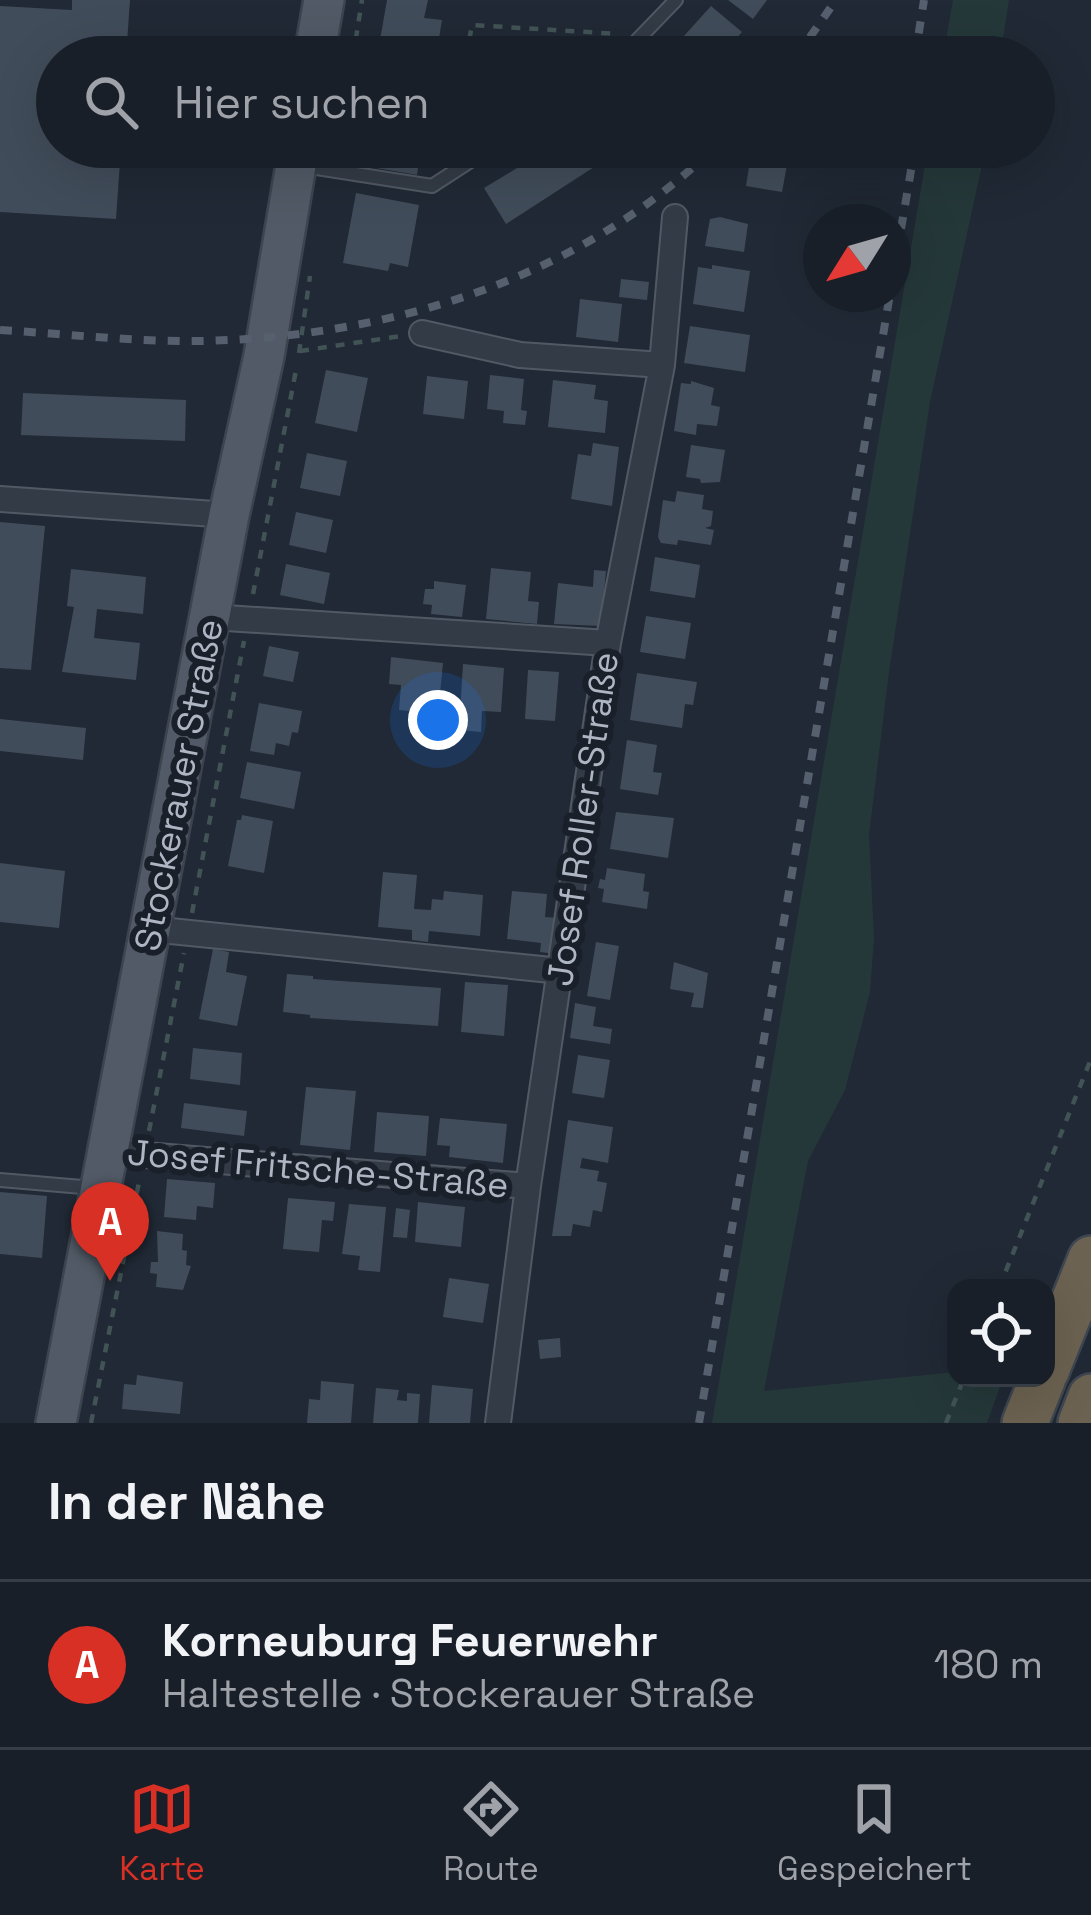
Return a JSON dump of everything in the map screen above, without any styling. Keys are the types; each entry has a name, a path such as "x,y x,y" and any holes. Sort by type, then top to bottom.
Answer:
{"highway":[{"path":"1055,1349 1091,1259"},
{"path":"1025,1423 1040,1387"},
{"path":"1081,1423 1091,1397"}],"main road":[{"path":"318,36 324,0"},
{"name":"Stockerauer Straße","path":"56,1423 170,931 229,618 229,515 282,354 297,168"}],"street":[{"name":"Josef Roller-Straße","path":"498,1423 608,643 662,365 675,217"},
{"path":"422,333 520,355 662,365"},
{"path":"0,500 229,515"},
{"path":"229,618 608,643"},
{"path":"170,931 561,971"},
{"name":"Josef Fritsche-Straße","path":"118,1165 528,1186"}],"lane":[{"path":"645,35 676,0"},
{"path":"352,168 432,186 460,168"},
{"path":"0,1180 118,1165"}],"path":[{"path":"356,36 362,0"},
{"path":"470,36 472,25 645,35"},
{"path":"91,1423 118,1165 170,931 282,354 312,280 304,267"},
{"path":"282,354 422,333"},
{"path":"1004,1279 1091,1059"},
{"path":"946,1423 960,1387"}],"shaded area":[{"path":"953,0 1009,0 1003,36 947,36"},
{"path":"924,168 981,168 930,402 889,672 869,835 874,938 870,992 845,1090 808,1161 764,1391 947,1373 947,1387 1000,1387 987,1423 712,1423 900,312 911,312 911,247"}],"building":[{"path":"72,0 130,0 127,36 36,36 36,168 120,168 116,219 0,212 0,6 72,10"},
{"path":"387,0 428,0 424,18 442,20 439,36 381,36"},
{"path":"728,0 767,0 753,19"},
{"path":"711,6 742,32 738,36 684,36"},
{"path":"376,168 418,168 417,175"},
{"path":"517,168 593,168 506,224 484,188"},
{"path":"749,168 786,168 782,192 746,186"},
{"path":"356,193 419,205 408,267 390,263 388,271 343,263"},
{"path":"710,219 748,224 744,252 705,246"},
{"path":"712,265 750,271 744,312 693,304 698,267 712,269"},
{"path":"621,279 649,282 647,300 619,297"},
{"path":"580,299 622,304 618,342 576,337"},
{"path":"690,326 750,335 745,372 684,363"},
{"path":"326,370 368,378 357,432 315,423"},
{"path":"490,375 524,379 521,410 527,411 525,425 503,423 504,411 487,409"},
{"path":"427,376 468,381 464,419 423,414"},
{"path":"553,380 596,385 594,399 608,401 605,433 548,427"},
{"path":"681,383 714,388 711,405 720,407 717,426 697,424 696,435 674,431"},
{"path":"23,393 186,400 185,441 21,435"},
{"path":"593,443 619,447 612,506 571,499 578,454 591,456"},
{"path":"691,445 725,450 720,482 701,483 686,477"},
{"path":"307,453 347,461 340,496 300,488"},
{"path":"677,491 704,495 702,509 713,511 711,526 705,528 714,530 711,545 678,540 677,545 661,543 663,500 675,502"},
{"path":"296,512 333,520 326,553 289,545"},
{"path":"0,522 45,526 31,670 0,668"},
{"path":"655,557 700,565 695,598 650,591"},
{"path":"286,564 330,573 324,604 280,595"},
{"path":"491,568 531,572 528,601 539,602 537,624 486,619"},
{"path":"71,569 146,577 143,614 97,609 94,638 140,643 136,680 62,672 74,607 67,606"},
{"path":"594,570 606,571 601,626 554,624 558,583 593,587"},
{"path":"434,581 466,585 462,617 431,614 432,605 423,604 425,589 434,589"},
{"path":"646,616 691,623 685,659 640,652"},
{"path":"269,646 299,652 293,682 263,676"},
{"path":"391,657 443,663 438,714 399,710 401,685 389,684"},
{"path":"463,664 504,668 501,712 482,711 481,732 459,730"},
{"path":"528,670 559,672 555,721 525,719"},
{"path":"637,673 697,682 693,705 685,704 682,728 630,720"},
{"path":"259,703 302,711 298,733 292,732 289,746 276,743 274,755 250,751"},
{"path":"0,719 86,728 83,760 0,751"},
{"path":"627,740 657,745 653,772 662,773 658,795 620,789"},
{"path":"247,762 301,772 294,809 240,798"},
{"path":"616,812 674,818 668,858 610,849"},
{"path":"242,815 273,821 264,873 228,866"},
{"path":"0,863 65,871 59,928 0,922"},
{"path":"607,868 645,874 647,909 602,902 604,889 598,888"},
{"path":"383,872 417,875 414,909 431,910 432,899 443,900 444,891 483,895 480,936 429,931 428,942 412,940 412,930 378,927"},
{"path":"512,891 547,894 545,917 558,918 555,954 540,952 541,943 507,939"},
{"path":"596,942 619,946 610,1000 587,996"},
{"path":"213,949 229,952 226,972 247,976 237,1026 199,1019"},
{"path":"674,962 708,973 703,1008 691,1007 694,993 670,989"},
{"path":"287,974 441,988 438,1026 283,1012"},
{"path":"465,982 508,985 504,1036 461,1032"},
{"path":"575,1003 596,1007 593,1026 612,1029 610,1044 570,1038"},
{"path":"193,1048 242,1053 240,1085 190,1079"},
{"path":"578,1055 610,1060 604,1098 572,1093"},
{"path":"306,1087 356,1091 350,1150 300,1145"},
{"path":"184,1103 247,1111 244,1136 181,1128"},
{"path":"377,1112 429,1116 426,1156 374,1152"},
{"path":"440,1118 507,1124 503,1163 449,1157 450,1146 437,1145"},
{"path":"568,1120 613,1127 608,1163 582,1158 580,1168 599,1171 597,1181 607,1183 602,1212 593,1210 590,1227 573,1224 571,1236 552,1236"},
{"path":"167,1179 215,1183 213,1208 197,1206 196,1220 164,1217"},
{"path":"0,1192 47,1196 42,1258 0,1254"},
{"path":"288,1198 335,1202 333,1221 322,1220 319,1252 283,1249"},
{"path":"418,1202 465,1207 461,1247 415,1242"},
{"path":"349,1204 386,1207 380,1272 358,1270 360,1256 342,1254"},
{"path":"396,1208 410,1210 407,1238 393,1237"},
{"path":"157,1231 183,1234 182,1250 187,1251 186,1265 191,1266 183,1290 156,1287 157,1274 150,1273 151,1262 158,1262"},
{"path":"449,1278 489,1284 483,1323 443,1317"},
{"path":"560,1338 561,1357 540,1359 538,1340"},
{"path":"137,1375 183,1382 180,1414 122,1409 124,1384 136,1385"},
{"path":"321,1381 354,1384 351,1423 307,1423 309,1399 320,1400"},
{"path":"432,1385 473,1389 470,1423 429,1423"},
{"path":"376,1388 399,1390 397,1400 407,1401 407,1393 420,1394 418,1423 373,1423"}],"railway":[{"path":"811,36 836,0"},
{"path":"918,36 924,0"},
{"path":"0,330 202,341 341,328 410,313 542,266 603,233 690,168"},
{"path":"905,204 911,168"},
{"path":"699,1423 887,312"}],"place":[{"name":"Korneuburg Feuerwehr","path":"110,1281"}]}
